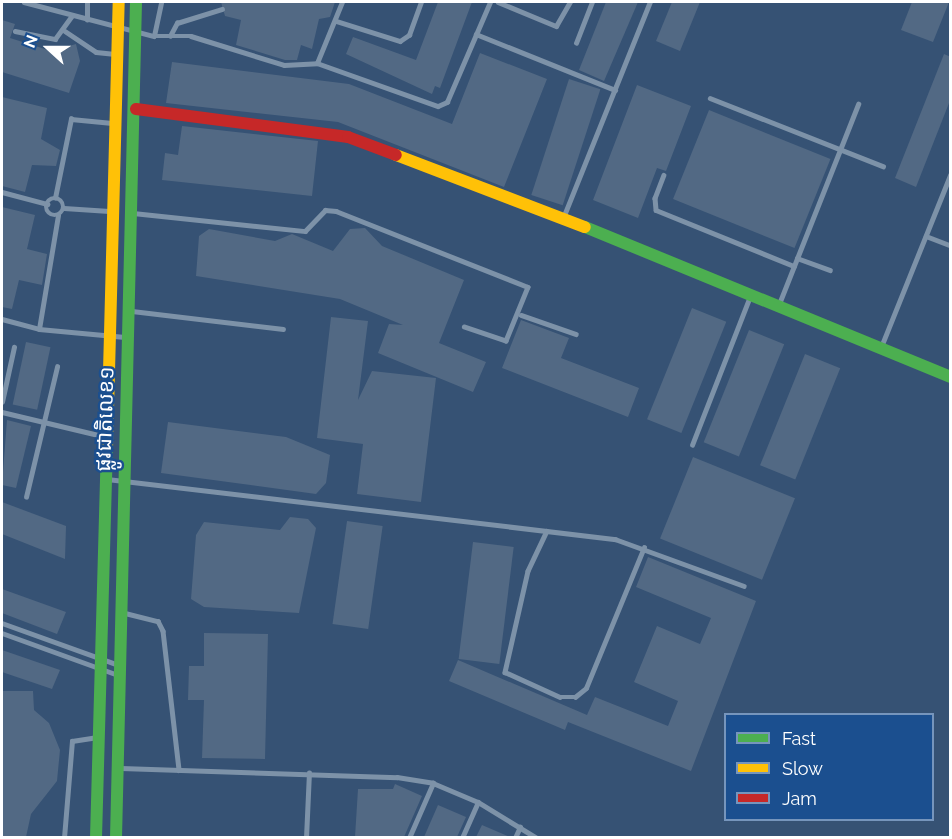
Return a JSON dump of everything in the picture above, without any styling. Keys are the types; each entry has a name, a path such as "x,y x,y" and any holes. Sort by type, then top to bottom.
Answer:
{"main road":[{"name":"ផ្លូវជាតិលេខ១","path":"96,837 105,436 119,2"},
{"name":"ផ្លូវជាតិលេខ១","path":"116,837 121,671 122,481 134,213 136,2"},
{"path":"136,109 348,137 563,218 779,304 951,377"}],"lane":[{"path":"24,2 134,34 191,36 284,65 316,63 438,106 447,102 490,2"},
{"path":"87,2 87,20"},
{"path":"154,36 161,2"},
{"path":"316,63 336,21 342,2"},
{"path":"336,21 400,42 409,35 421,2"},
{"path":"498,2 556,26 570,2"},
{"path":"576,43 592,2"},
{"path":"563,218 650,2"},
{"path":"170,36 177,23 222,9"},
{"path":"15,31 55,39 65,31 72,16"},
{"path":"65,31 96,52 118,54"},
{"path":"476,34 615,90"},
{"path":"710,98 883,166"},
{"path":"779,304 858,104"},
{"path":"47,204 55,198 71,119 116,123"},
{"path":"664,175 655,198 656,210 794,266"},
{"path":"881,347 951,175"},
{"path":"2,192 47,204"},
{"path":"55,198 64,208 114,211"},
{"path":"47,204 49,213 58,216"},
{"path":"39,329 58,216 64,208"},
{"path":"134,213 305,231 325,210 336,211 520,280 530,294 506,341 464,327"},
{"path":"926,236 951,245"},
{"path":"797,258 830,270"},
{"path":"692,445 751,293"},
{"path":"129,311 283,329"},
{"path":"521,315 576,334"},
{"path":"2,319 39,329 127,337"},
{"path":"2,402 14,347"},
{"path":"26,497 57,367"},
{"path":"2,373 8,375"},
{"path":"2,412 105,436"},
{"path":"105,479 548,531 644,547 744,586"},
{"path":"548,531 528,571 506,672 560,698 575,697 586,688 644,547"},
{"path":"121,612 158,621 163,630 179,770"},
{"path":"2,623 121,671"},
{"path":"2,633 121,671"},
{"path":"64,837 72,741 99,736"},
{"path":"118,768 309,773 433,783 478,802 537,837"},
{"path":"306,837 309,773"},
{"path":"409,837 433,783"},
{"path":"462,837 478,802"},
{"path":"515,837 520,827"}],"building":[{"path":"221,2 335,2 330,17 319,19 312,49 301,45 297,60 285,60 236,45 241,20 225,16"},
{"path":"438,2 472,2 440,88 435,86 432,94 346,54 353,37 416,60"},
{"path":"606,2 638,2 604,81 579,70"},
{"path":"672,2 700,2 680,51 656,41"},
{"path":"912,2 949,2 933,42 901,30"},
{"path":"2,20 15,24 10,38 51,51 76,44 80,61 69,93 2,72"},
{"path":"480,53 547,79 504,187 338,122 166,103 172,62 349,84 452,124"},
{"path":"944,54 951,57 951,98 916,187 895,178"},
{"path":"569,79 600,89 563,205 531,195"},
{"path":"637,85 691,106 666,171 657,168 638,218 593,200"},
{"path":"2,97 47,108 41,139 60,150 56,166 32,165 25,192 2,186"},
{"path":"709,110 830,159 794,248 673,199"},
{"path":"182,126 318,141 312,196 162,180 165,153 178,155"},
{"path":"2,207 35,215 27,249 47,254 42,285 19,280 12,309 2,307"},
{"path":"365,228 382,246 464,280 439,343 486,362 473,392 378,353 389,324 403,325 340,299 196,276 199,236 209,229 275,241 292,234 333,251 350,229"},
{"path":"692,308 726,322 681,433 647,419"},
{"path":"331,317 368,321 358,400 372,371 436,378 421,502 357,494 363,444 317,438"},
{"path":"521,320 569,338 561,358 639,388 628,417 502,368"},
{"path":"749,330 784,344 739,456 704,442"},
{"path":"26,342 50,347 37,410 13,405"},
{"path":"805,354 840,368 795,479 760,465"},
{"path":"7,420 31,426 16,488 2,485"},
{"path":"168,422 286,437 330,455 326,483 316,494 161,473"},
{"path":"693,457 795,498 762,580 660,539"},
{"path":"2,502 66,526 65,559 2,534"},
{"path":"290,517 308,519 316,528 299,613 204,607 191,599 196,535 204,522 280,530"},
{"path":"347,521 383,526 368,629 333,624"},
{"path":"473,542 514,547 499,664 459,659"},
{"path":"648,557 756,601 691,771 568,722 565,730 449,681 458,660 587,715 595,697 668,726 678,701 634,682 657,626 700,644 711,618 636,587"},
{"path":"2,589 66,612 57,634 2,613"},
{"path":"204,633 268,634 265,759 202,758 204,700 188,700 189,666 204,666"},
{"path":"2,650 60,670 52,689 2,672"},
{"path":"2,691 33,691 34,710 49,723 60,750 57,781 31,814 26,837 2,837"},
{"path":"395,784 422,796 404,837 355,837 358,789 393,789"},
{"path":"438,805 466,817 457,837 424,837"},
{"path":"482,825 510,837 476,837"}],"traffic: fast":[{"path":"116,838 136,2"},
{"path":"585,227 950,377"},
{"path":"96,838 107,448"}],"traffic: slow":[{"path":"107,448 119,2"},
{"path":"396,155 585,227"}],"traffic: jam":[{"path":"136,109 348,137 396,155"}]}
